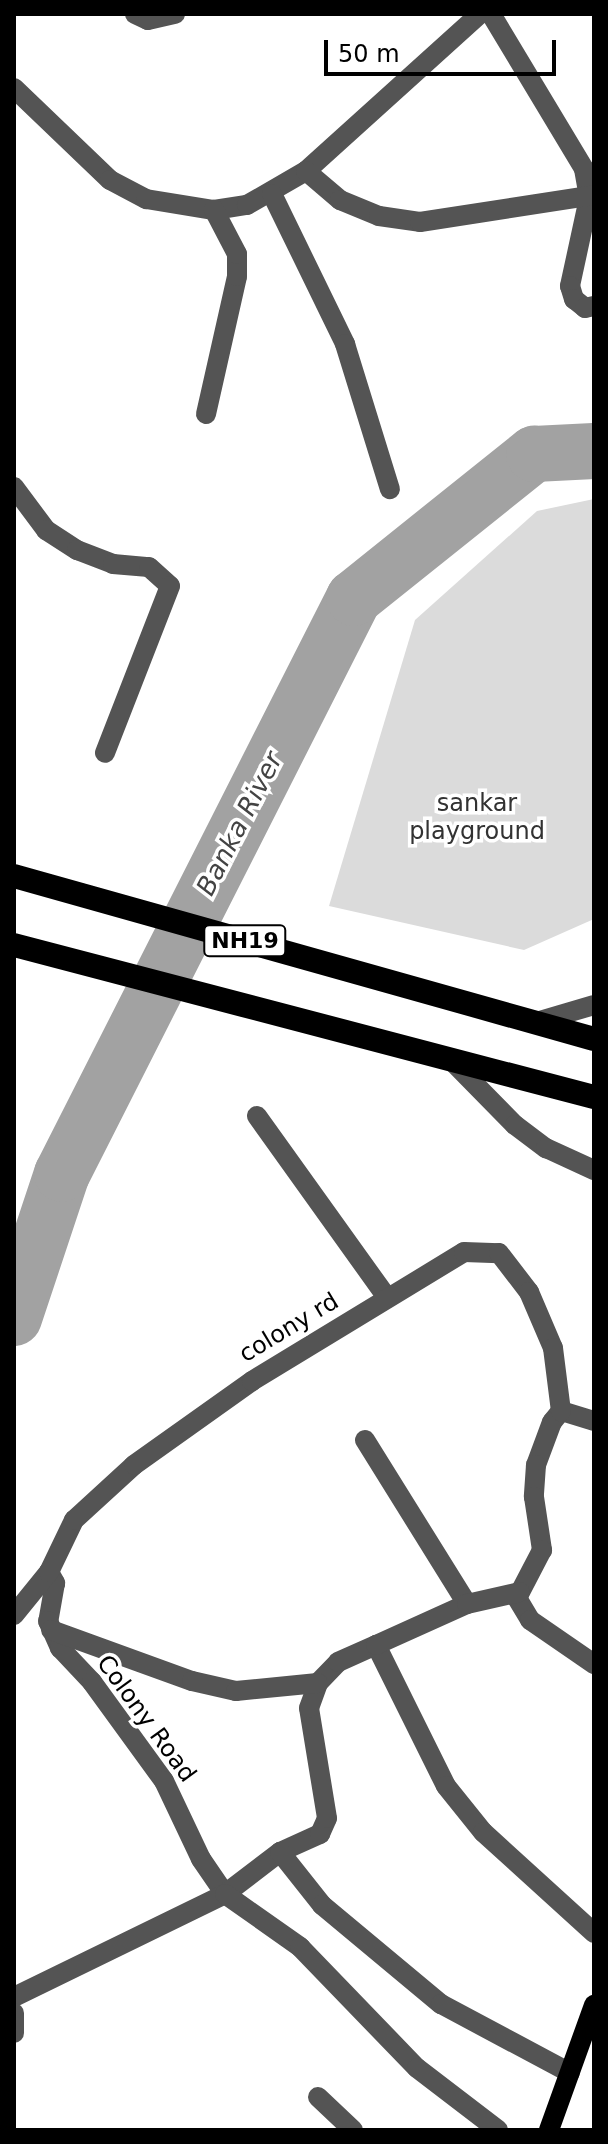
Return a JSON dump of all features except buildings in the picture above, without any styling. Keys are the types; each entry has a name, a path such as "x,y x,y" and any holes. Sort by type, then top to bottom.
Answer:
{"highway":[{"name":"NH19","path":"14,876 594,1039"},
{"name":"NH19","path":"14,945 594,1097"}],"main road":[{"path":"549,2130 594,2005"}],"street":[{"path":"135,14 148,20 175,14"},
{"path":"14,88 110,180 146,199 214,210 272,194 306,171 480,14"},
{"path":"491,14 568,137 584,169 592,197 570,286 574,299 585,308 594,306"},
{"path":"306,171 340,200 379,216 420,222 592,197"},
{"path":"272,194 345,344 390,489"},
{"path":"206,414 237,276 237,254 214,210"},
{"path":"14,487 46,530 67,544 113,564 149,567 161,573 170,586 105,753"},
{"path":"536,1022 594,1005"},
{"path":"452,1061 515,1125 546,1148 594,1170"},
{"path":"257,1116 386,1296"},
{"name":"colony rd","path":"14,1615 49,1572 74,1520 134,1465 252,1381 386,1296 464,1252 499,1253 529,1292 544,1323 561,1411"},
{"path":"594,1421 561,1411 552,1422 536,1465 534,1497 542,1550 520,1592 518,1603 530,1620 594,1664"},
{"path":"365,1440 467,1604"},
{"path":"49,1572 55,1583 48,1612 51,1630 192,1681 236,1691 318,1683"},
{"path":"14,1997 225,1894 280,1852 320,1834 327,1818 309,1708 318,1683 338,1662 467,1604 520,1592"},
{"name":"Colony Road","path":"51,1630 164,1781 201,1859 225,1894 300,1947 417,2068 498,2130"},
{"path":"376,1645 446,1786 483,1832 594,1933"},
{"path":"280,1852 322,1905 417,1986 570,2073"},
{"path":"14,2013 14,2033"},
{"path":"318,2097 353,2130"}],"green space":[{"name":"sankar playground","path":"594,499 594,919 524,950 329,906 415,620 537,511"}],"waterway":[{"name":"Banka River","path":"14,1318 62,1174 354,598 534,454 594,451"}]}
